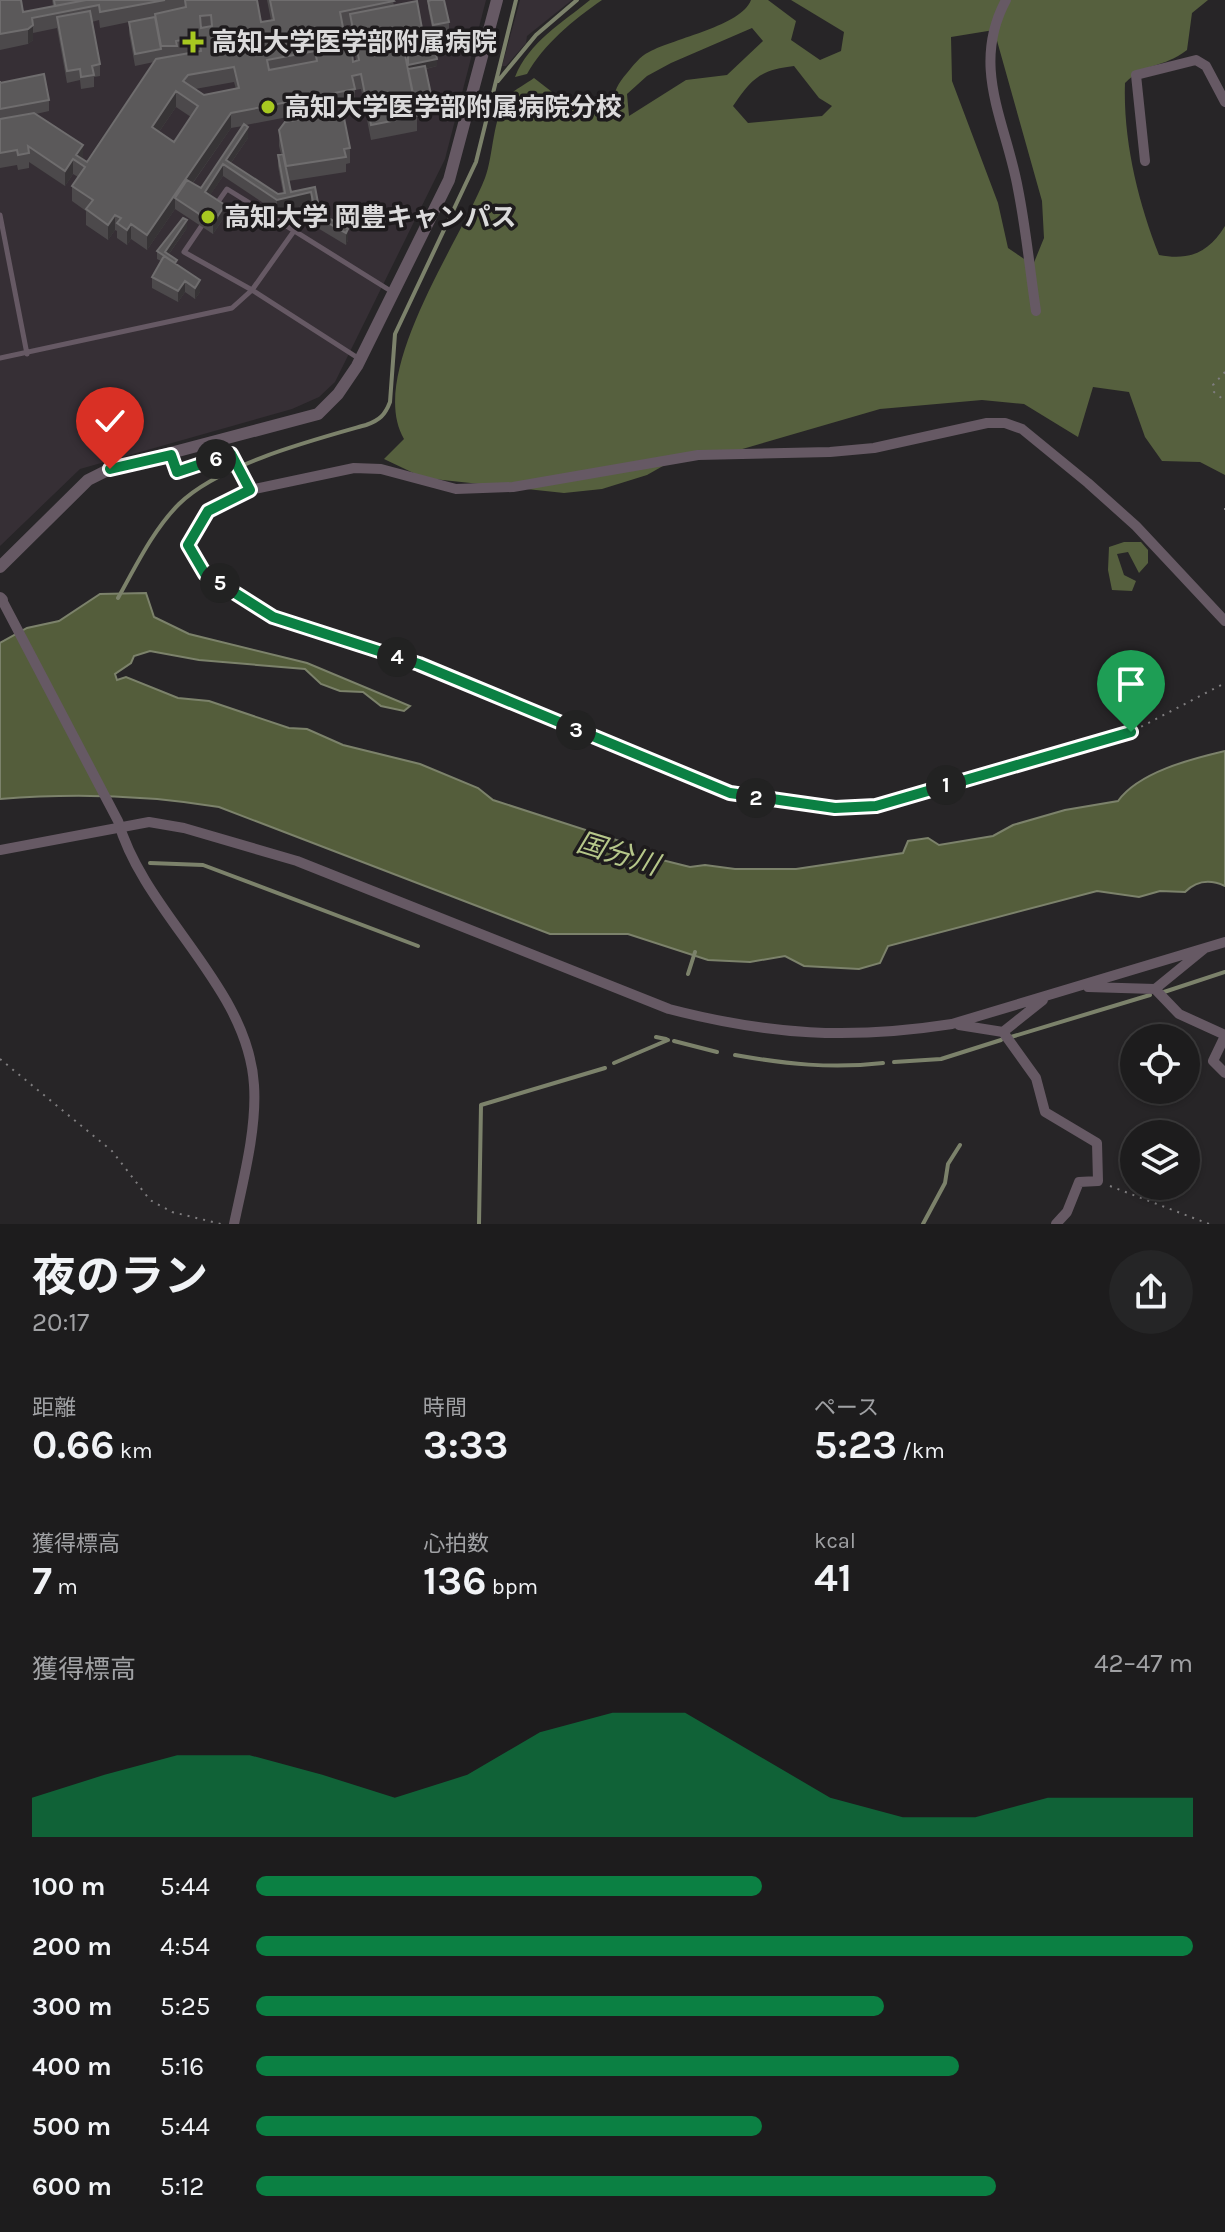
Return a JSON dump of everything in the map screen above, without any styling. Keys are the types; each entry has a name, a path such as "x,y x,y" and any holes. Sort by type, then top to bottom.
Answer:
{"street":[{"path":"0,567 88,480 110,469 318,414 338,394 394,294 449,180 497,0"},
{"path":"1006,0 989,43 989,78 1018,188 1036,311"},
{"path":"1145,161 1136,75 1196,60 1206,66 1225,102"},
{"path":"208,511 247,485 354,468 381,469 456,489 513,487 698,455 874,448 987,423 1005,423 1022,429 1098,491 1136,526 1225,621"},
{"path":"171,455 177,472 231,454 247,485"},
{"path":"1,599 119,824 156,902 213,979 250,1057 254,1102 234,1224"},
{"path":"0,850 119,824 149,822 242,842 644,1000 725,1023 790,1033 911,1032 952,1024 1225,942"},
{"path":"1078,987 1155,989 1205,948"},
{"path":"1155,989 1179,1014 1225,1036 1213,1061 1225,1073"},
{"path":"1003,1032 1047,996"},
{"path":"952,1024 1003,1032 1036,1078 1045,1112 1097,1143 1098,1181 1079,1182 1067,1212 1056,1224"}],"lane":[{"path":"358,358 252,290 184,252 227,189 394,294"},
{"path":"0,215 27,354"},
{"path":"0,358 232,308 252,290 294,231"}],"path":[{"path":"1225,372 1213,385 1214,392 1225,401"},
{"path":"1225,508 1225,516"},
{"path":"208,511 188,545 205,574 273,617 419,664 730,793 835,808 876,806 1131,732 1225,683"},
{"path":"0,1059 112,1151 158,1205 227,1224"},
{"path":"1098,1181 1209,1224"}],"shaded area":[{"name":"高知大学 岡豊キャンパス","path":"0,0 486,0 445,159 335,382 319,397 292,409 80,469 0,546"},
{"path":"520,0 572,0 527,36 526,43 506,66 502,66"},
{"path":"590,0 602,0 560,33 527,74 515,77 538,43"},
{"path":"751,0 768,0 796,21 791,40 820,60 841,51 844,32 791,0 1208,0 1192,13 1187,50 1140,71 1125,83 1125,105 1133,170 1159,255 1180,257 1198,252 1212,242 1225,226 1225,475 1200,462 1162,461 1145,437 1129,392 1093,387 1078,437 1024,404 982,400 880,409 739,450 670,462 647,475 602,489 564,493 424,478 384,459 404,439 396,412 397,380 406,345 485,178 499,114 509,96 534,78 565,102 616,117 616,89 643,56 721,24 745,9","holes":["752,28 763,41 727,75 686,80 629,116 627,94 647,76","994,30 1042,201 1044,238 1033,265 1008,248 998,203 952,81 951,37","794,66 819,98 832,106 822,116 748,123 733,106 758,77"]},
{"path":"1124,542 1141,542 1148,550 1148,563 1139,573 1128,552 1117,554 1124,575 1136,581 1132,591 1112,590 1108,570 1109,547"}],"water":[{"name":"国分川","path":"146,593 154,617 189,634 307,663 410,706 404,711 381,706 363,692 340,691 321,684 305,669 199,660 150,651 134,656 131,663 115,674 117,680 126,677 178,698 209,701 289,728 307,729 343,745 420,764 478,788 493,800 626,843 618,849 690,867 796,869 903,853 908,841 928,838 939,845 993,836 1013,825 1065,810 1118,801 1127,791 1152,775 1225,751 1225,886 1204,882 1185,892 1160,891 1139,897 1097,891 888,946 880,963 859,969 804,966 785,956 750,962 708,960 628,934 550,934 219,807 110,796 0,799 0,643 27,628 59,621 100,594"}],"building":[{"path":"0,0 21,0 23,12 86,0 165,0 100,12 99,5 32,18 33,25 28,29 0,34"},
{"path":"54,0 86,0 55,6"},
{"path":"185,0 257,0 261,22 274,20 270,0 393,0 340,12 346,43 351,42 353,62 359,60 350,14 417,1 423,34 402,39 417,116 371,125 361,74 352,76 355,89 231,113 147,235 131,224 127,230 117,223 121,218 115,215 108,225 86,209 93,200 72,186 85,167 73,159 65,171 28,146 29,153 18,155 17,150 0,153 0,119 34,113 83,145 76,155 87,162 156,59 201,51 199,37 176,41 177,46 161,46 155,14 186,7","holes":["211,15 212,26 201,28 200,16","315,51 317,61 269,70 267,60","234,67 239,88 204,95 183,81 188,75","176,91 198,106 174,142 152,127"]},
{"path":"444,0 449,22 433,25 428,1"},
{"path":"90,11 100,64 92,66 94,75 81,77 80,69 67,71 57,17"},
{"path":"155,17 161,49 135,54 129,22"},
{"path":"434,43 437,59 408,65 408,48"},
{"path":"425,66 433,104 416,108 408,69"},
{"path":"44,74 49,100 0,109 0,83"},
{"path":"335,113 339,119 344,118 350,148 344,149 346,157 286,166 279,130 285,122"},
{"path":"244,124 248,127 226,160 278,194 285,193 278,155 283,154 291,192 315,187 320,213 348,229 346,233 316,216 311,192 277,200 223,164 205,192 225,205 213,223 175,198 187,180 201,188"},
{"path":"183,218 187,220 165,252 177,260 175,263 157,251"},
{"path":"164,256 200,280 195,288 185,281 178,291 152,277"}],"waterway":[{"path":"118,598 161,525 196,490 217,477 267,456 371,423 386,410 390,402 395,334 476,162 516,0"},
{"path":"498,81 536,35 577,0"},
{"path":"150,863 203,865 418,946"},
{"path":"688,974 695,952"},
{"path":"1164,992 1225,972"},
{"path":"1011,1037 1150,995"},
{"path":"656,1037 666,1039"},
{"path":"614,1063 668,1040"},
{"path":"894,1062 941,1059 1001,1040"},
{"path":"674,1041 717,1052"},
{"path":"735,1055 809,1065 883,1063"},
{"path":"479,1224 481,1105 605,1068"},
{"path":"923,1224 945,1183 948,1164 960,1145"}],"place":[{"name":"高知大学医学部附属病院","path":"193,42"},
{"name":"高知大学医学部附属病院分校","path":"268,107"},
{"name":"高知大学 岡豊キャンパス","path":"208,217"}],"route":[{"path":"110,469 171,455 177,472 231,454 250,490 208,511 188,545 205,574 273,617 419,664 730,793 835,808 876,806 1131,732"}]}
